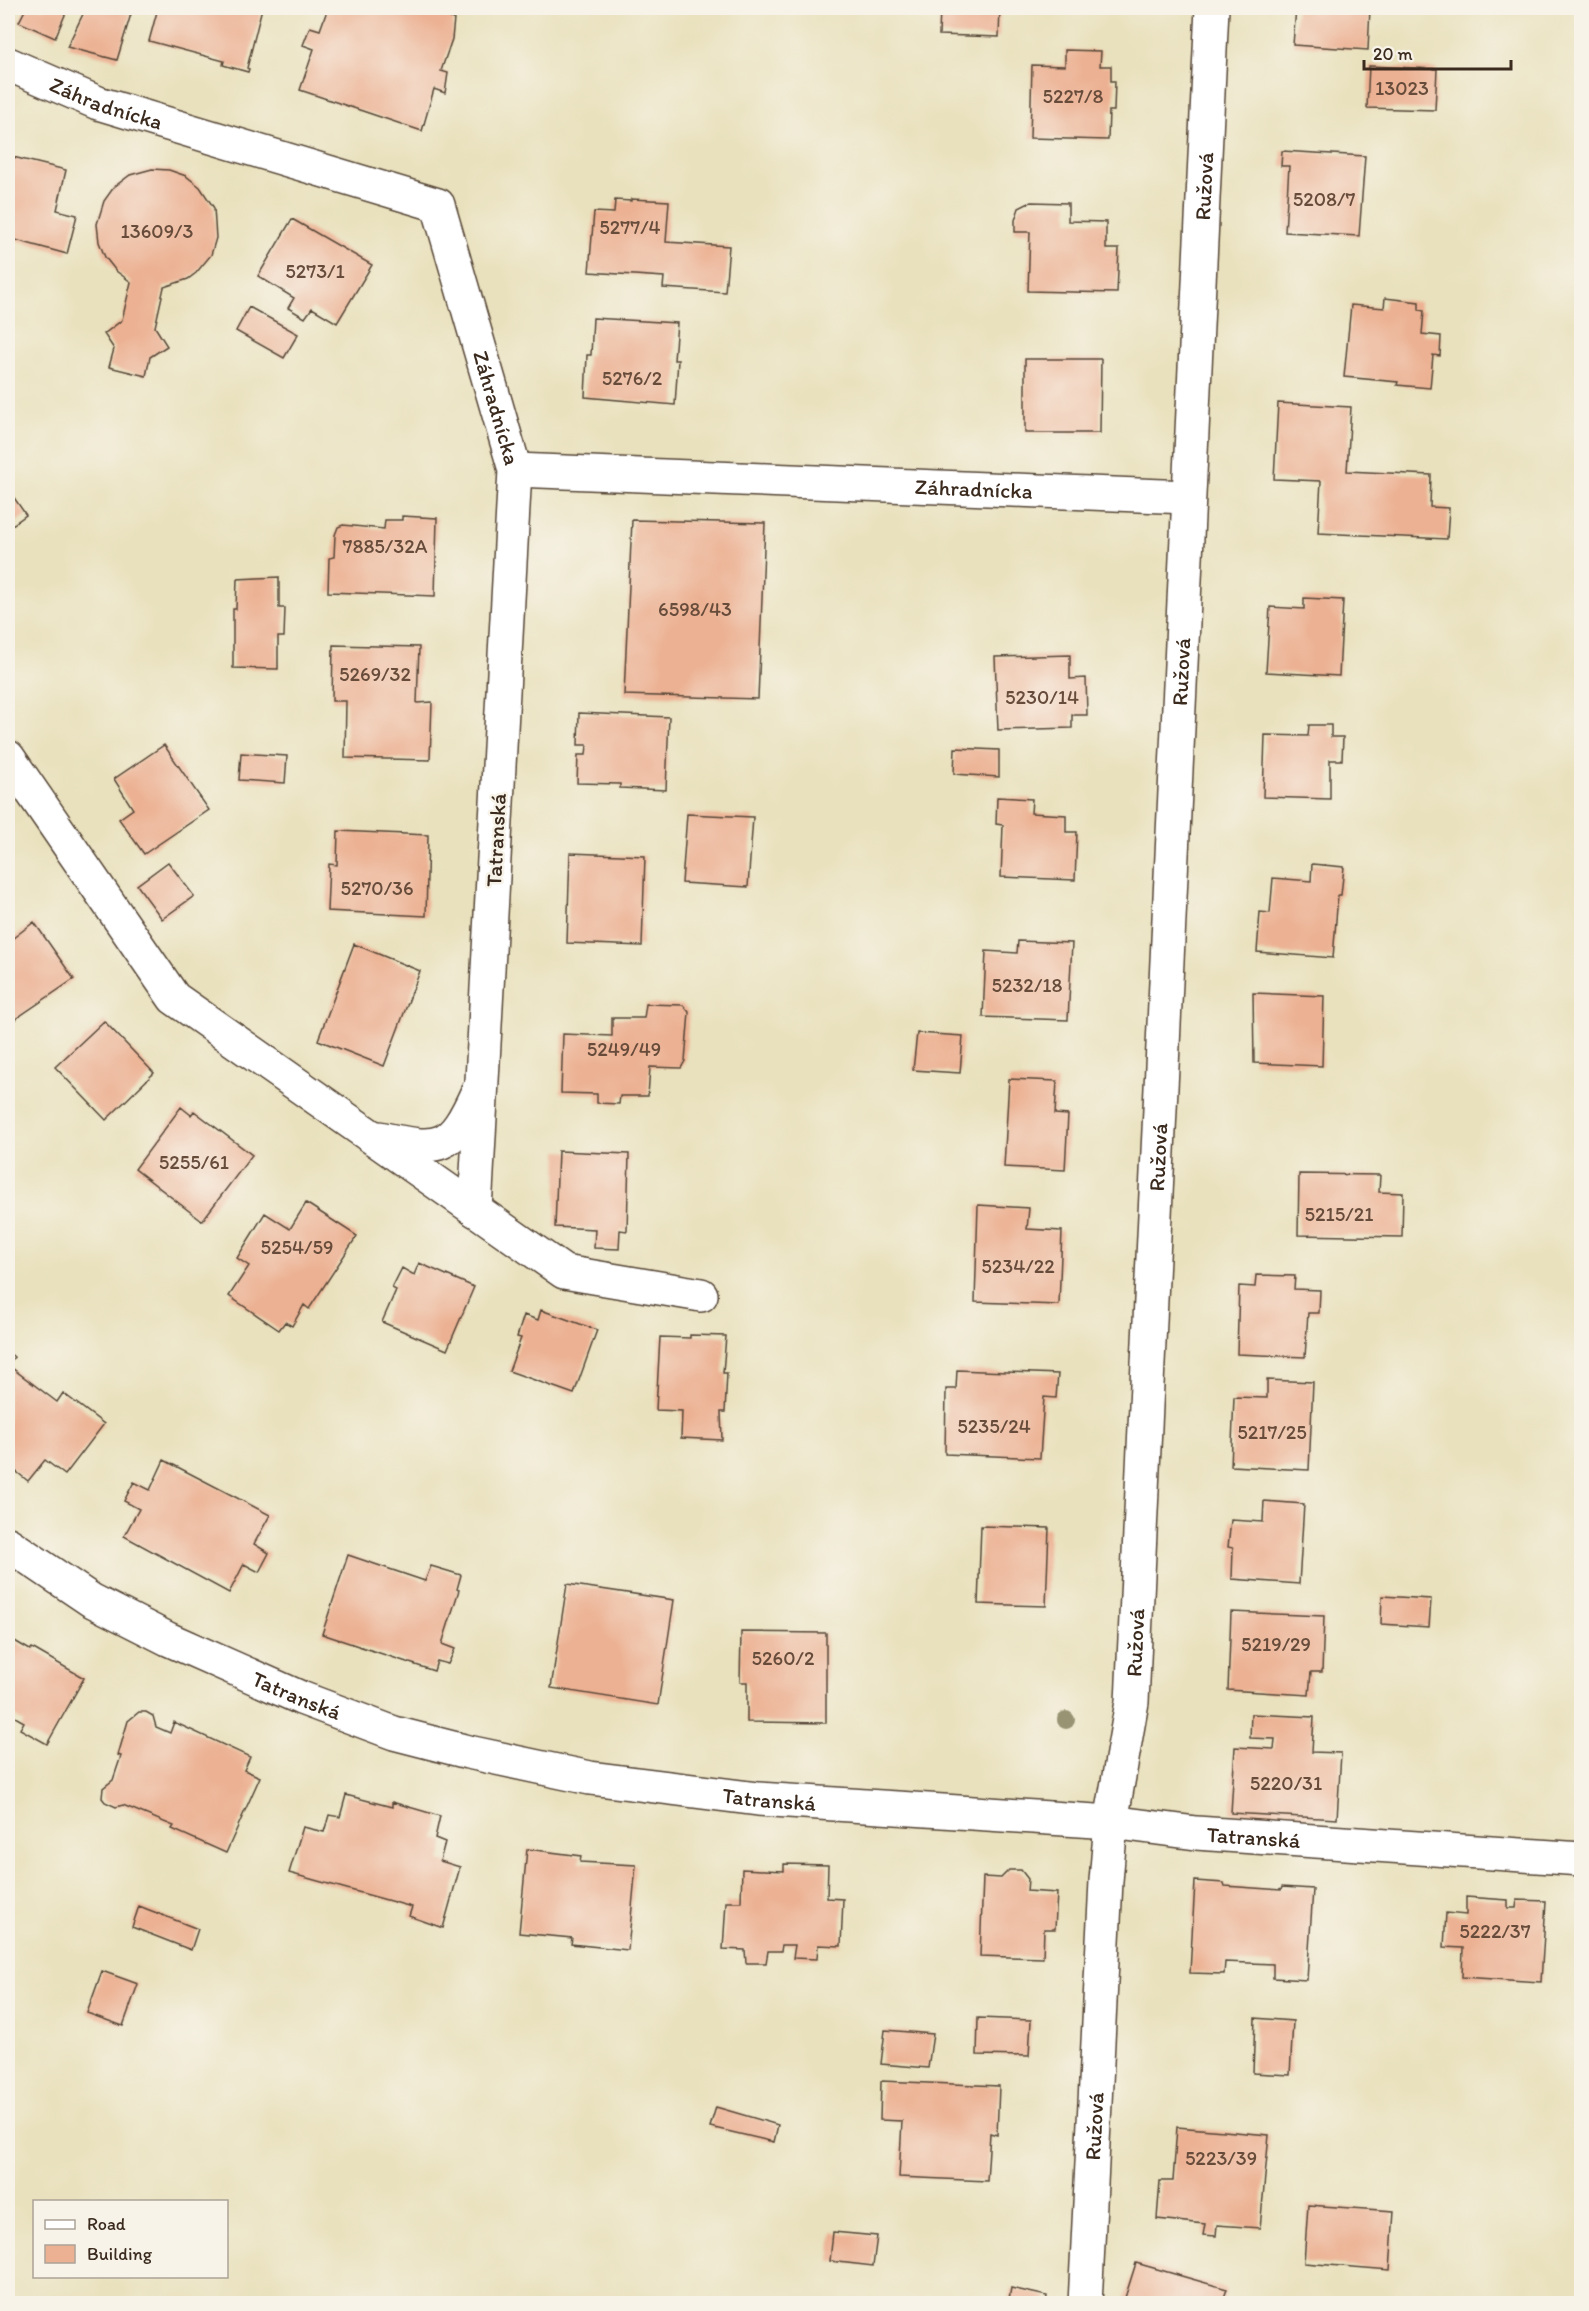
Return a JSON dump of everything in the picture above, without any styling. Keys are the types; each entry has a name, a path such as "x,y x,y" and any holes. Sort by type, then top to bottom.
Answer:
{"street":[{"name":"Ružová","path":"1085,2304 1106,1881 1111,1822 1132,1702 1212,8"},
{"name":"Záhradnícka","path":"8,64 98,103 438,205 515,470 1188,497"},
{"name":"Tatranská","path":"475,1210 515,470"},
{"path":"8,757 174,998 564,1272 701,1295"},
{"path":"369,1135 407,1144 434,1146 454,1135 468,1114 483,1082"},
{"name":"Tatranská","path":"8,1544 91,1600 168,1639 301,1698 394,1733 468,1752 590,1778 758,1799 1111,1822 1196,1833 1581,1859"}],"building":[{"path":"26,8 68,8 55,38 19,22"},
{"path":"86,8 111,8 131,14 117,60 67,47"},
{"path":"158,8 262,8 247,68 248,72 223,65 224,61 149,41"},
{"path":"328,8 420,8 454,19 452,39 441,71 448,73 445,93 434,89 422,131 300,90 314,49 303,45 310,27 320,30"},
{"path":"940,8 1000,8 999,37 939,35"},
{"path":"1296,8 1370,8 1368,50 1293,45"},
{"path":"1464,8 1508,8 1508,14 1464,12"},
{"path":"1065,50 1101,51 1100,66 1111,66 1111,81 1115,81 1114,111 1109,111 1108,140 1030,138 1032,65 1065,66"},
{"path":"1369,66 1437,69 1435,110 1367,108"},
{"path":"1282,151 1365,156 1359,236 1285,232 1289,166 1281,166"},
{"path":"9,156 66,170 57,210 77,215 67,254 8,238"},
{"path":"152,169 169,170 186,176 200,187 214,208 216,238 211,255 196,273 188,279 164,287 155,327 167,346 150,357 146,376 109,367 114,349 104,334 122,320 131,282 116,271 105,257 99,242 97,224 104,201 114,187 130,175"},
{"path":"631,199 669,201 666,242 729,246 725,292 663,288 664,277 589,272 594,212 614,213 615,200 631,201"},
{"path":"1031,202 1068,203 1068,221 1106,222 1106,249 1119,249 1117,293 1028,291 1030,232 1015,232 1015,220 1019,208"},
{"path":"292,219 372,265 337,323 312,308 305,318 288,308 294,298 258,276"},
{"path":"1385,298 1419,302 1419,310 1424,311 1422,334 1441,336 1440,356 1433,355 1430,388 1397,385 1398,382 1344,377 1351,305 1384,308"},
{"path":"249,307 298,334 284,358 236,331"},
{"path":"593,318 677,323 674,360 678,360 675,405 585,397 587,355 591,355"},
{"path":"1025,359 1101,359 1100,433 1025,433"},
{"path":"1278,403 1351,407 1347,471 1431,475 1430,507 1449,508 1447,539 1318,533 1321,481 1274,479"},
{"path":"8,489 26,515 8,528"},
{"path":"402,516 437,518 435,596 328,592 329,558 334,557 335,535 338,527 343,525 384,529 385,520 402,520"},
{"path":"632,520 765,523 758,699 624,695"},
{"path":"279,577 279,608 285,608 284,637 278,637 278,669 233,668 233,609 236,609 237,579"},
{"path":"1304,598 1343,600 1339,676 1266,672 1270,607 1304,609"},
{"path":"333,645 419,647 417,703 432,702 430,760 345,758 346,701 332,701"},
{"path":"1070,655 1070,679 1086,678 1087,715 1072,715 1072,728 998,730 995,657"},
{"path":"579,713 669,717 666,790 620,788 620,784 577,783 578,755 586,755 587,745 578,745"},
{"path":"1309,725 1331,725 1331,737 1343,737 1342,760 1330,760 1330,799 1263,797 1265,735 1308,736"},
{"path":"164,745 209,810 144,854 119,819 133,809 114,779"},
{"path":"955,748 999,750 999,777 954,774"},
{"path":"241,753 287,756 285,783 239,780"},
{"path":"997,797 1032,799 1031,813 1066,815 1066,832 1077,832 1075,880 1001,877 1003,825 996,824"},
{"path":"687,814 753,817 748,887 682,883"},
{"path":"338,831 428,835 426,916 327,911 329,864 337,865"},
{"path":"570,853 645,856 642,946 567,943"},
{"path":"168,862 194,896 162,919 137,885"},
{"path":"1312,864 1344,867 1341,895 1338,895 1333,958 1257,952 1260,912 1270,913 1273,878 1311,881"},
{"path":"34,922 74,979 8,1024 8,942"},
{"path":"1018,941 1072,943 1068,1020 983,1017 986,951 1017,953"},
{"path":"354,944 420,971 384,1066 318,1040"},
{"path":"1253,993 1324,996 1322,1066 1254,1063"},
{"path":"646,1004 683,1005 689,1012 685,1061 681,1068 650,1067 648,1096 620,1096 619,1104 597,1103 597,1094 561,1093 563,1034 612,1036 612,1018 644,1018"},
{"path":"104,1021 154,1073 106,1120 55,1067"},
{"path":"917,1033 963,1036 960,1073 913,1070"},
{"path":"1009,1079 1057,1081 1055,1114 1068,1115 1065,1170 1004,1167"},
{"path":"181,1107 191,1115 194,1111 252,1155 202,1221 135,1169"},
{"path":"558,1151 629,1154 627,1231 620,1230 619,1249 594,1248 595,1229 555,1227"},
{"path":"1299,1174 1380,1175 1379,1192 1403,1193 1402,1237 1298,1235"},
{"path":"306,1203 357,1236 309,1309 304,1305 292,1326 285,1322 279,1330 229,1296 249,1266 237,1258 265,1213 290,1229"},
{"path":"978,1205 1029,1208 1027,1229 1062,1231 1059,1305 975,1302"},
{"path":"419,1263 474,1287 447,1350 382,1322 396,1290 392,1288 402,1268 414,1275"},
{"path":"1256,1275 1295,1276 1294,1289 1320,1290 1319,1313 1308,1313 1305,1357 1237,1354 1239,1286 1255,1287"},
{"path":"541,1310 597,1330 574,1394 509,1371 521,1338 517,1337 524,1315 538,1320"},
{"path":"690,1335 726,1336 723,1373 727,1373 725,1412 721,1412 722,1440 681,1438 682,1411 656,1410 660,1337 690,1338"},
{"path":"8,1352 14,1357 8,1365"},
{"path":"8,1365 57,1402 63,1393 104,1424 65,1475 45,1460 28,1481 8,1465"},
{"path":"957,1370 1058,1374 1056,1398 1044,1397 1040,1458 945,1454 946,1389 956,1389"},
{"path":"1267,1380 1313,1382 1309,1470 1231,1466 1234,1397 1267,1398"},
{"path":"164,1460 270,1515 254,1544 269,1553 259,1572 244,1564 229,1593 124,1536 139,1509 124,1501 134,1482 150,1490"},
{"path":"1264,1501 1304,1504 1299,1584 1232,1579 1233,1548 1228,1547 1231,1520 1263,1522"},
{"path":"981,1526 1049,1528 1046,1606 978,1604"},
{"path":"348,1555 425,1581 431,1566 461,1575 457,1589 459,1590 442,1644 455,1649 448,1664 437,1661 434,1671 322,1634"},
{"path":"567,1584 674,1600 658,1705 551,1688"},
{"path":"1382,1596 1431,1599 1429,1627 1381,1624"},
{"path":"1231,1612 1324,1616 1322,1672 1311,1672 1309,1695 1228,1690"},
{"path":"741,1632 826,1633 826,1723 747,1722 747,1682 740,1682"},
{"path":"8,1637 84,1678 47,1744 20,1729 24,1722 8,1713"},
{"path":"139,1712 146,1712 153,1716 156,1727 170,1733 174,1722 250,1757 244,1770 260,1777 226,1853 172,1829 174,1826 123,1805 116,1807 102,1798 103,1788 113,1780 121,1756 118,1755 128,1721"},
{"path":"1251,1714 1314,1717 1312,1752 1341,1753 1337,1819 1231,1813 1235,1747 1274,1749 1275,1739 1250,1738"},
{"path":"346,1795 392,1807 392,1802 440,1816 435,1838 445,1842 440,1861 460,1867 443,1928 409,1916 412,1907 289,1873 303,1827 324,1832 329,1815 340,1817"},
{"path":"527,1849 581,1856 580,1862 636,1865 628,1950 571,1944 572,1938 519,1933"},
{"path":"784,1864 828,1865 827,1898 843,1899 841,1946 818,1945 817,1959 793,1958 795,1945 782,1945 781,1951 768,1951 766,1963 746,1963 745,1950 723,1949 726,1902 741,1902 742,1869 784,1871"},
{"path":"1009,1870 1021,1870 1028,1879 1027,1891 1057,1893 1055,1929 1044,1929 1043,1958 980,1956 983,1877 1001,1878"},
{"path":"1195,1881 1224,1883 1225,1886 1281,1890 1282,1887 1313,1889 1307,1980 1273,1978 1273,1964 1225,1962 1224,1974 1190,1973"},
{"path":"1466,1897 1508,1900 1508,1908 1516,1908 1517,1900 1546,1901 1541,1982 1462,1977 1463,1948 1444,1947 1446,1913 1466,1915"},
{"path":"139,1906 198,1929 191,1950 132,1927"},
{"path":"102,1971 138,1984 123,2026 87,2013"},
{"path":"978,2018 1031,2020 1029,2056 977,2055"},
{"path":"1255,2018 1293,2021 1290,2075 1253,2073"},
{"path":"885,2030 933,2034 928,2068 881,2064"},
{"path":"881,2081 999,2086 997,2135 990,2133 987,2181 899,2177 902,2121 880,2120"},
{"path":"716,2107 778,2125 774,2142 710,2127"},
{"path":"1177,2127 1269,2135 1260,2228 1217,2225 1216,2236 1203,2235 1205,2224 1157,2219 1160,2181 1173,2181"},
{"path":"1308,2205 1394,2211 1390,2270 1304,2263"},
{"path":"833,2232 877,2236 873,2266 830,2261"},
{"path":"1136,2263 1227,2289 1222,2304 1123,2304"},
{"path":"1011,2288 1047,2296 1046,2304 1008,2304"}]}
